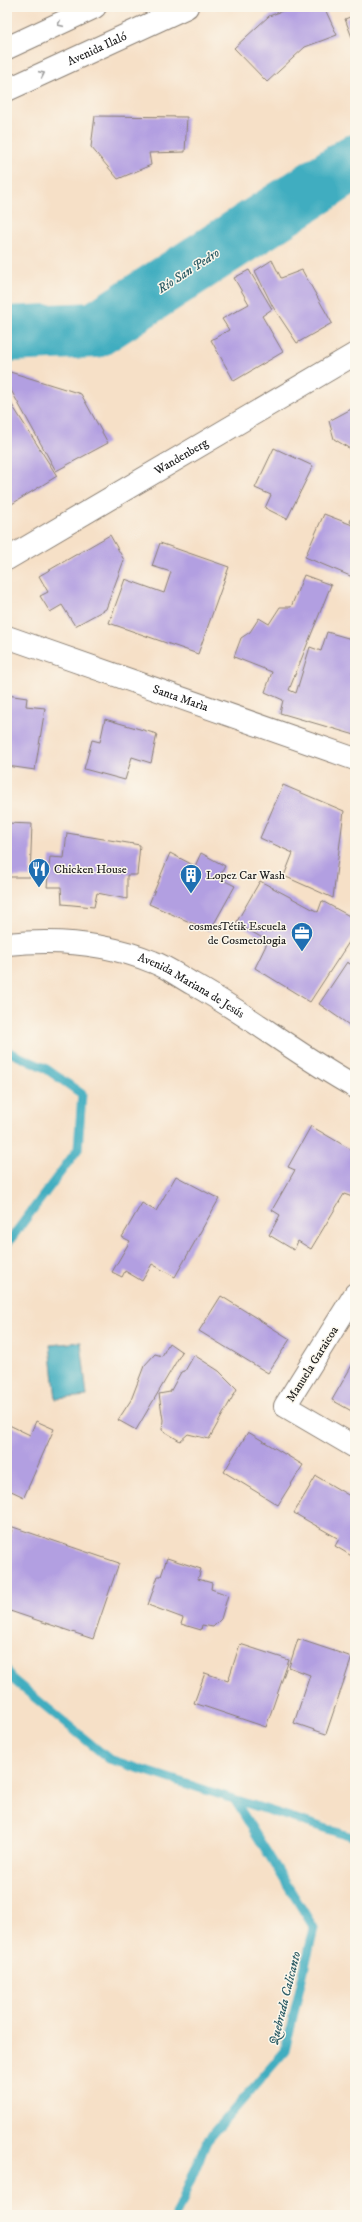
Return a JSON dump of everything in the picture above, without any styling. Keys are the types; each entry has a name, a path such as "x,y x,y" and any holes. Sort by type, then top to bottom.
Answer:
{"street":[{"path":"7,48 95,7"},
{"name":"Avenida Ilaló","path":"7,90 187,7"},
{"name":"Wandenberg","path":"7,559 355,354"},
{"name":"Santa Marìa","path":"7,637 355,759"},
{"name":"Avenida Mariana de Jesús","path":"7,944 33,942 76,943 113,950 154,962 206,991 355,1086"},
{"name":"Manuela Garaicoa","path":"355,1294 285,1406 355,1447"}],"water":[{"path":"81,1342 87,1396 56,1399 50,1345"}],"building":[{"path":"293,7 324,7 337,35 305,47 267,82 234,48 269,16"},
{"path":"355,15 355,45 345,19"},
{"path":"95,116 187,117 185,152 149,153 151,165 118,179 91,147"},
{"path":"272,260 281,278 302,270 332,323 297,343 273,307 255,271"},
{"path":"249,270 272,309 262,316 283,352 234,381 211,340 229,330 222,319 249,304 234,278"},
{"path":"7,371 81,394 108,443 56,471 7,383"},
{"path":"7,397 57,476 7,507"},
{"path":"355,407 355,452 334,439 329,421"},
{"path":"274,448 313,466 287,519 265,508 271,495 255,488"},
{"path":"355,509 355,524 350,522"},
{"path":"324,514 355,526 355,578 305,557"},
{"path":"110,535 124,560 106,609 75,626 62,605 50,612 40,596 48,592 39,576"},
{"path":"160,543 229,567 198,654 109,623 125,579 164,593 171,572 152,566"},
{"path":"304,575 331,585 289,690 296,693 310,647 321,651 327,632 355,640 355,662 352,673 355,674 355,735 280,713 283,700 265,692 272,672 234,657 241,638 250,632 259,618 269,624 280,607 291,607"},
{"path":"7,695 27,698 26,706 45,708 35,770 7,766"},
{"path":"105,719 157,734 151,763 132,757 125,780 84,769 92,740 100,742"},
{"path":"283,785 344,811 333,898 284,876 293,853 260,838"},
{"path":"7,823 32,824 30,877 7,877"},
{"path":"67,833 140,845 137,875 127,875 127,899 97,893 94,907 62,904 61,887 47,887 50,857 64,858"},
{"name":"Lopez Car Wash","path":"170,853 195,866 201,853 225,866 219,878 235,886 210,931 149,904"},
{"name":"cosmesTétik Escuela de Cosmetologia","path":"260,881 318,912 322,901 355,919 355,933 310,1002 255,968 268,941 236,923"},
{"path":"347,962 355,967 355,1029 319,1004"},
{"path":"311,1126 355,1152 355,1198 344,1194 311,1249 298,1241 294,1250 269,1235 280,1215 272,1210 295,1170 288,1167"},
{"path":"176,1176 219,1199 175,1277 152,1264 142,1281 125,1271 122,1277 112,1272 130,1241 122,1237 142,1203 156,1211"},
{"path":"221,1296 290,1339 268,1373 199,1331"},
{"path":"169,1343 182,1352 136,1430 118,1420 131,1400 144,1366 155,1354 162,1356"},
{"path":"194,1355 219,1371 237,1389 209,1439 188,1434 180,1441 162,1430 163,1420 159,1394 170,1392 181,1372 185,1371"},
{"path":"355,1360 355,1413 332,1400"},
{"path":"36,1421 54,1429 24,1497 7,1489 9,1448 7,1424 30,1435"},
{"path":"248,1432 303,1465 278,1505 224,1472"},
{"path":"316,1476 355,1499 355,1558 335,1546 339,1539 294,1513"},
{"path":"13,1527 119,1563 93,1639 7,1610 7,1543"},
{"path":"167,1558 201,1569 198,1579 212,1583 211,1589 228,1595 221,1619 213,1627 202,1625 201,1630 181,1624 183,1618 148,1605 158,1576 161,1576"},
{"path":"298,1639 352,1657 326,1734 294,1723 310,1675 289,1667"},
{"path":"240,1644 289,1660 266,1727 194,1703 205,1673 228,1681"}],"waterway":[{"name":"Río San Pedro","path":"7,334 95,330 355,162"},
{"path":"7,1051 45,1068 82,1094 78,1149 7,1244"},
{"path":"7,1670 11,1678 109,1759 355,1838"},
{"name":"Quebrada Calicanto","path":"176,2215 207,2141 285,2051 314,1928 234,1799"}],"place":[{"name":"Chicken House","path":"39,888"},
{"name":"Lopez Car Wash","path":"191,894"},
{"name":"cosmesTétik Escuela de Cosmetologia","path":"302,952"}]}
